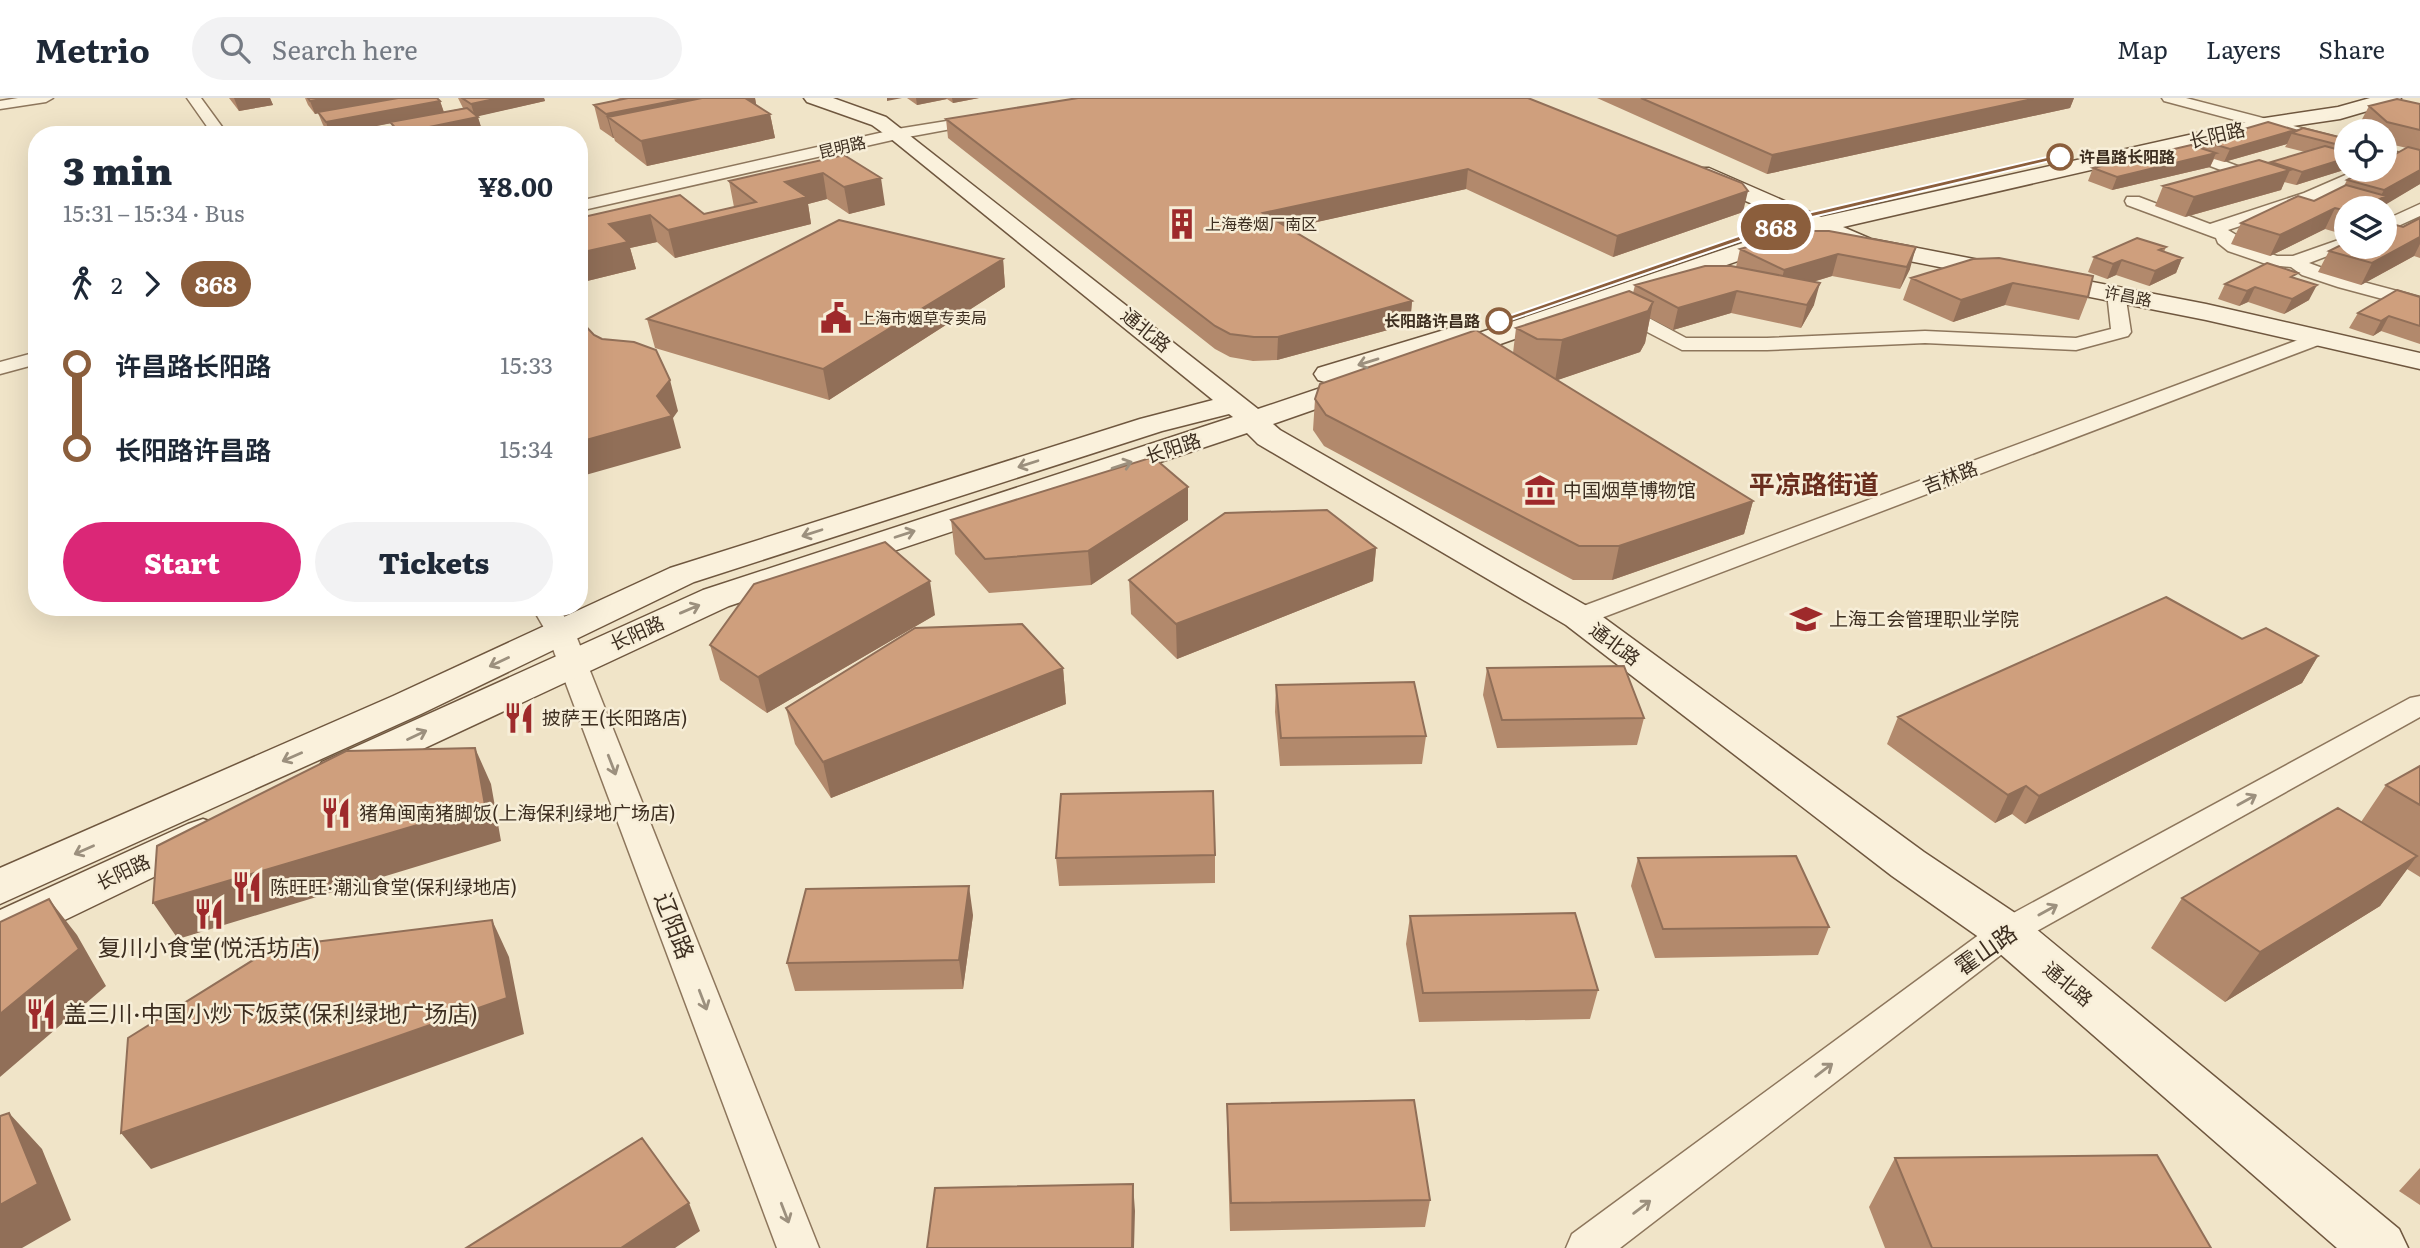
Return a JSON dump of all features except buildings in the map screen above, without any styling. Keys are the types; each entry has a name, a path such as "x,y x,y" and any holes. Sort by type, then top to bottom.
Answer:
{"main road":[{"name":"通北路","path":"814,98 878,121 897,134 1244,412 1269,437 1579,617 1908,864 2007,932 2379,1248"},
{"name":"长阳路","path":"1244,412 1476,328 1810,221 2234,116 2323,98"},
{"name":"长阳路","path":"0,887 407,705 682,575 1151,425 1244,412 1602,300 1810,221 2265,124 2340,113 2391,98"},
{"name":"许昌路","path":"1678,163 1864,245 2116,293 2420,361"},
{"name":"长阳路","path":"311,785 559,634"},
{"name":"长阳路","path":"0,930 224,825"}],"street":[{"path":"0,105 46,98"},
{"path":"194,98 214,126"},
{"path":"2169,98 2334,142"},
{"name":"昆明路","path":"588,204 897,134 998,116"},
{"path":"2168,146 2334,204"},
{"path":"2397,157 2420,163"},
{"path":"2219,180 2269,166"},
{"path":"2210,230 2310,197 2343,182"},
{"path":"2158,195 2133,201 2229,236 2224,239 2234,247 2275,261 2295,262 2333,279 2420,303"},
{"path":"2397,219 2420,209"},
{"path":"2397,223 2420,227"},
{"path":"2295,262 2334,247"},
{"path":"2392,295 2420,281"},
{"path":"1602,300 1682,344 1949,338 2076,344 2120,332 2116,293"},
{"path":"1840,321 1892,321 1949,338"},
{"name":"吉林路","path":"1579,617 2322,337"},
{"path":"0,368 28,360"},
{"name":"辽阳路","path":"559,634 798,1248"},
{"name":"霍山路","path":"1587,1248 2007,932 2420,705"}],"bus line":[{"name":"868","path":"1499,321 1765,232 1802,217 2060,157"}],"place":[{"name":"许昌路长阳路","path":"2060,157"},
{"name":"上海卷烟厂南区","path":"1182,224"},
{"name":"上海市烟草专卖局","path":"836,318"},
{"name":"长阳路许昌路","path":"1499,321"},
{"name":"中国烟草博物馆","path":"1540,490"},
{"name":"上海工会管理职业学院","path":"1806,619"},
{"name":"披萨王(长阳路店)","path":"519,718"},
{"name":"猪角闽南猪脚饭(上海保利绿地广场店)","path":"336,813"},
{"name":"陈旺旺·潮汕食堂(保利绿地店)","path":"247,887"},
{"name":"复川小食堂(悦活坊店)","path":"209,914"},
{"name":"盖三川·中国小炒下饭菜(保利绿地广场店)","path":"41,1014"}],"district":[{"name":"平凉路街道","path":"1814,485"}]}
